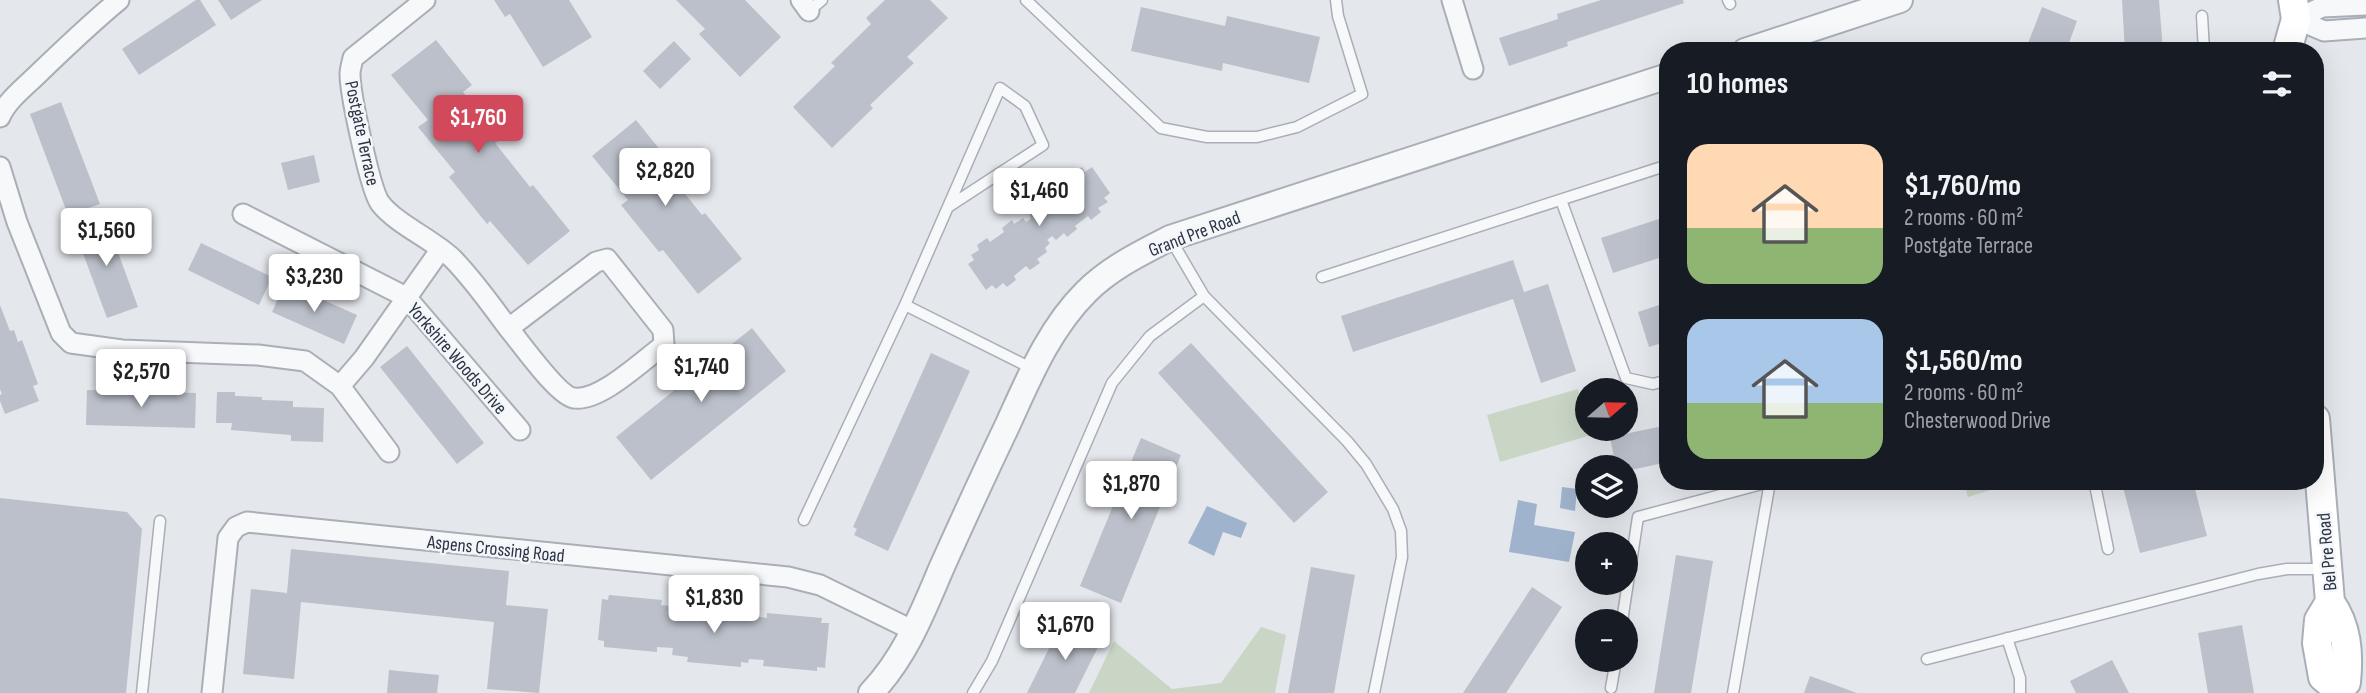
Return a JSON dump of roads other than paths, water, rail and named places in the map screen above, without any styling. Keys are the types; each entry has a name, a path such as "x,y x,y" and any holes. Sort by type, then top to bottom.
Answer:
{"main road":[{"path":"2289,42 2295,9"},
{"path":"2295,9 2308,42"},
{"name":"Bel Pre Road","path":"2321,490 2330,602 2337,611 2347,643 2346,682 2335,690"}],"street":[{"path":"0,117 15,96 119,0"},
{"name":"Postgate Terrace","path":"425,0 353,58 350,72 354,102 373,189 380,203 453,259 542,370 564,394 573,398 591,396 664,345 663,330 607,259 596,262 509,328"},
{"path":"1452,0 1473,69"},
{"path":"1772,42 1900,0"},
{"path":"2295,9 2366,5"},
{"path":"2295,9 2324,31 2366,28"},
{"name":"Grand Pre Road","path":"871,693 893,668 914,631 965,515 1057,326 1085,293 1118,265 1170,238 1659,79"},
{"path":"0,167 17,222 66,340 122,350 258,355 304,361 340,386 389,452"},
{"name":"Yorkshire Woods Drive","path":"243,214 406,297 520,429"},
{"path":"340,386 364,358 441,249"},
{"name":"Aspens Crossing Road","path":"212,693 228,538 236,527 247,522 788,577 820,585 914,631"}],"lane":[{"path":"1026,0 1161,128 1207,137 1257,137 1297,127 1362,94 1338,16 1336,0"},
{"path":"2202,16 2203,42"},
{"path":"804,520 905,305 1000,88 1025,106 1043,145 948,207"},
{"path":"1322,277 1659,168"},
{"path":"1560,200 1626,378 1653,384 1659,382"},
{"path":"1170,238 1204,296 1347,441 1366,464 1393,509 1401,531 1402,557 1374,693"},
{"path":"973,693 992,661 1112,383 1150,336 1204,296"},
{"path":"905,305 1034,369"},
{"path":"1624,609 1638,517 1741,490"},
{"path":"1733,693 1770,490"},
{"path":"2096,490 2108,549"},
{"path":"142,693 160,522"},
{"path":"1927,659 2258,575 2287,569 2328,569"},
{"path":"2007,638 2020,678 2020,693"},
{"path":"1611,688 1614,672"}],"water":[{"path":"1562,487 1575,489 1575,511 1560,508"},
{"path":"1518,500 1537,504 1534,525 1575,532 1569,562 1509,552"},
{"path":"1207,506 1247,523 1241,538 1223,532 1214,556 1188,543"}]}
